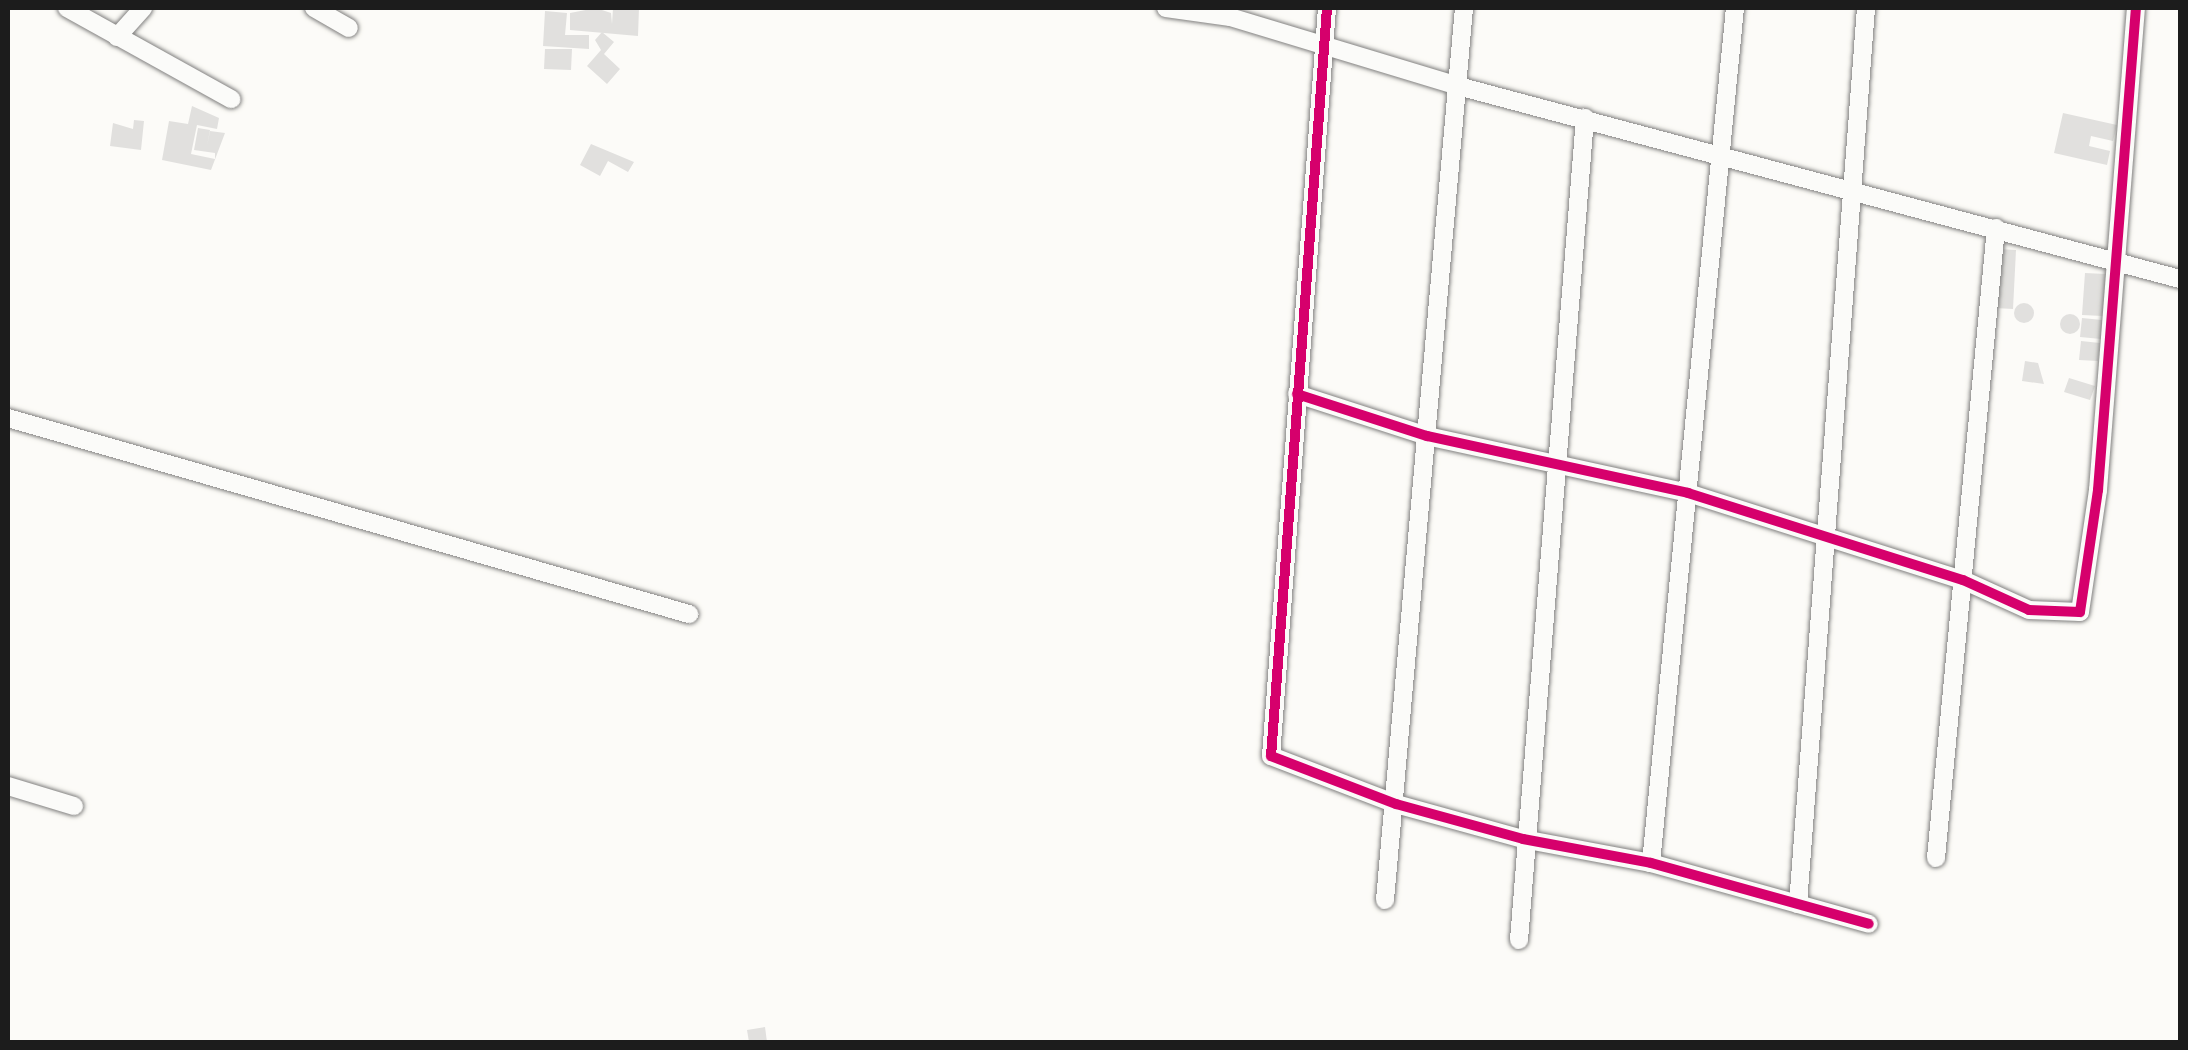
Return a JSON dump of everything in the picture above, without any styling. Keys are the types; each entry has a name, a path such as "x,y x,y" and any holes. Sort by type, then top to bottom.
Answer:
{"street":[{"path":"68,8 231,99"},
{"path":"118,37 143,8"},
{"path":"314,8 348,28"},
{"path":"1166,8 1230,17 1322,48 1458,86 2118,259 2180,279"},
{"path":"1327,8 1271,756 1396,804 1524,839 1651,863 1869,924"},
{"path":"1385,900 1464,8"},
{"path":"1651,863 1735,8"},
{"path":"1798,904 1866,8"},
{"path":"1297,394 1427,436 1688,493 1826,541 1962,580 2029,610 2080,612 2118,259 2136,8"},
{"path":"1519,940 1524,839 1585,118"},
{"path":"1936,858 1996,228"},
{"path":"8,418 690,614"},
{"path":"8,786 74,806"}],"building":[{"path":"596,8 611,13 612,24 613,8 639,8 638,36 570,30 570,13"},
{"path":"545,11 567,13 565,35 589,35 589,49 543,46"},
{"path":"602,32 614,42 604,54 620,69 607,84 587,66 601,50 595,40"},
{"path":"545,49 572,49 571,70 544,69"},
{"path":"192,106 219,118 217,129 197,125 191,154 215,159 215,153 194,150 198,128 210,130 207,146 210,131 225,133 211,170 162,160 169,121 188,124"},
{"path":"2063,113 2117,125 2113,141 2091,136 2089,146 2110,151 2107,165 2054,153"},
{"path":"134,120 144,121 141,150 110,146 113,123 133,129"},
{"path":"591,144 634,162 628,172 608,161 600,176 580,165"},
{"path":"1998,249 2016,250 2013,309 1995,308"},
{"path":"2085,273 2106,274 2103,316 2082,315"},
{"path":"2020,303 2028,303 2034,313 2028,323 2020,323 2014,317 2014,309"},
{"path":"2066,314 2074,314 2080,324 2074,334 2066,334 2060,328 2060,320"},
{"path":"2082,318 2102,320 2101,339 2080,337"},
{"path":"2081,341 2100,343 2098,361 2079,360"},
{"path":"2025,361 2038,363 2044,384 2022,381"},
{"path":"2069,378 2095,386 2090,400 2064,392"},
{"path":"765,1027 767,1042 749,1042 747,1030"}],"cycle path":[{"path":"1327,8 1271,756 1396,804 1523,839 1651,863 1869,924"},
{"path":"1297,394 1427,436 1688,493 1963,580 2029,610 2080,612 2098,490 2136,8"}]}
